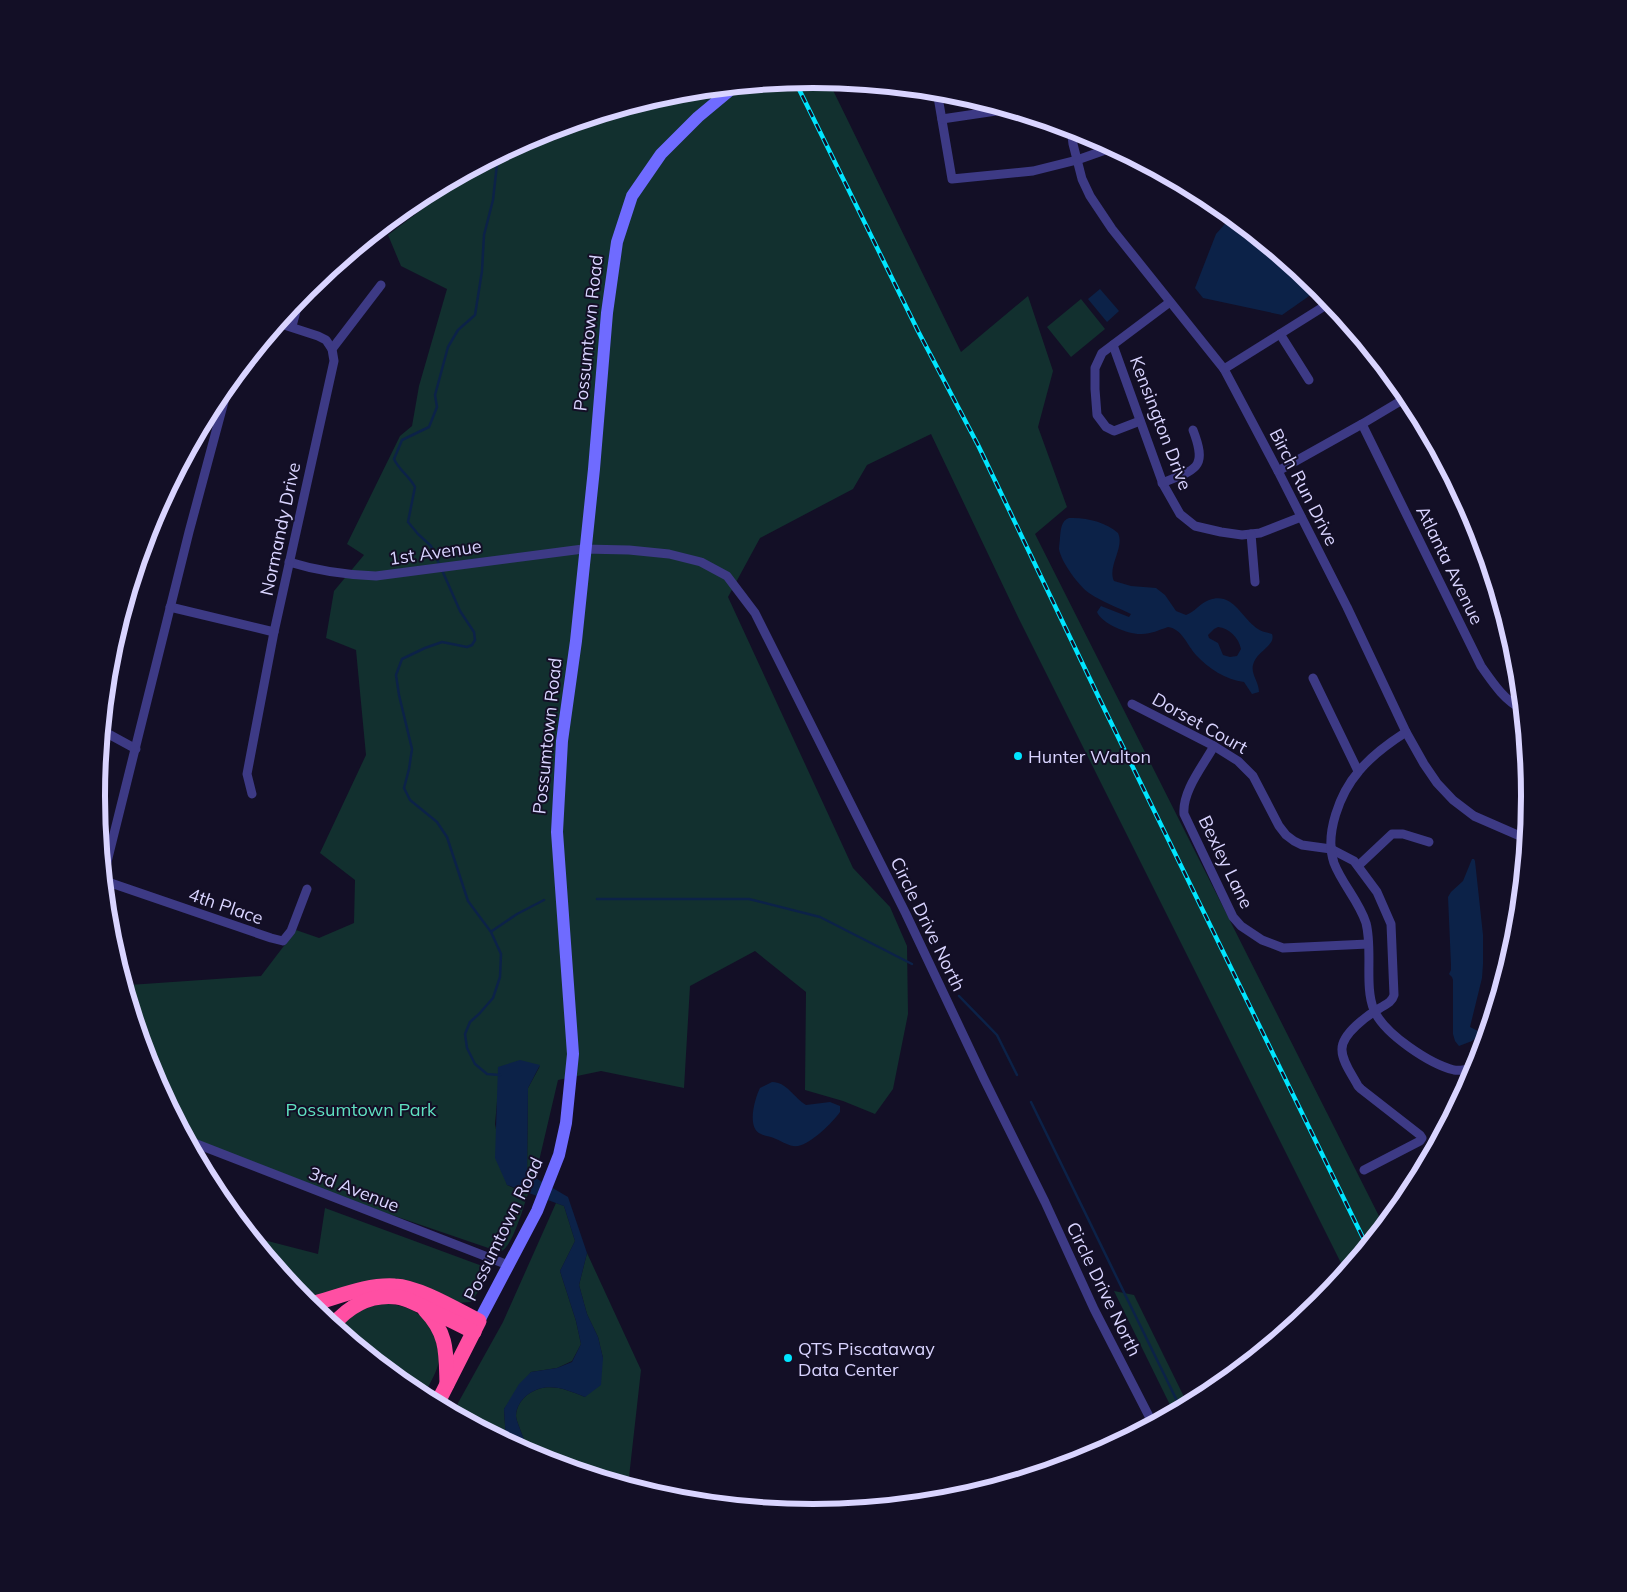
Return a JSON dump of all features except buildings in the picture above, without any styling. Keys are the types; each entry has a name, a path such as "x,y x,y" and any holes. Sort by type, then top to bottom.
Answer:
{"highway":[{"path":"318,1302 370,1288 394,1286 418,1291 477,1327"},
{"path":"337,1321 353,1306 362,1302 373,1298 398,1298 477,1327"},
{"path":"420,1306 441,1332 446,1351 447,1384"},
{"name":"Possumtown Road","path":"440,1398 477,1327"}],"main road":[{"name":"Possumtown Road","path":"477,1327 536,1211 559,1155 566,1123 573,1054 557,832 562,741 576,641 607,313 617,242 632,196 661,154 698,117 726,93"}],"street":[{"path":"938,99 952,179 1033,171 1077,160 1105,150"},
{"path":"942,119 994,111"},
{"name":"Birch Run Drive","path":"1073,136 1082,179 1090,196 1112,229 1224,369 1347,607 1406,732 1424,764 1437,783 1453,800 1474,816 1520,836"},
{"path":"285,325 326,340 332,349 381,285"},
{"name":"Kensington Drive","path":"1170,302 1113,345 1162,483 1180,514 1195,526 1242,535 1260,532 1301,517"},
{"path":"1224,369 1324,306"},
{"path":"292,326 295,314"},
{"path":"1280,334 1309,380"},
{"path":"1113,345 1102,353 1095,368 1097,415 1106,427 1114,431 1140,421"},
{"name":"Normandy Drive","path":"252,794 247,774 274,632 334,361 332,349"},
{"path":"1278,471 1402,400"},
{"path":"108,857 170,607 224,401"},
{"name":"Atlanta Avenue","path":"1362,424 1481,666 1498,690 1516,706"},
{"path":"1162,483 1189,472 1196,466 1199,460 1200,448 1193,430"},
{"path":"1251,534 1255,582"},
{"name":"1st Avenue","path":"290,562 307,568 350,575 376,576 586,549"},
{"name":"Circle Drive North","path":"586,549 629,550 669,554 701,562 727,576 755,613 906,914 1045,1202 1094,1309 1150,1419"},
{"path":"170,607 274,632"},
{"path":"1313,678 1358,771"},
{"name":"Dorset Court","path":"1132,704 1214,746 1238,761 1252,776 1279,826 1286,835 1302,845 1331,849 1354,861 1358,866"},
{"path":"1406,732 1390,743 1358,771 1345,793 1336,814 1331,849 1334,863 1361,912 1366,925 1374,1011 1388,1029 1424,1058 1440,1066 1457,1070 1467,1069"},
{"path":"108,734 136,749"},
{"name":"Bexley Lane","path":"1214,746 1186,795 1183,804 1184,814 1237,922 1262,940 1283,948 1368,944"},
{"path":"1364,1170 1420,1141 1422,1138 1361,1090 1344,1059 1343,1042 1360,1021 1391,1002 1394,995 1391,924 1377,892 1358,866 1392,834 1403,834 1429,842"},
{"name":"4th Place","path":"111,883 283,941 291,931 307,889"},
{"name":"3rd Avenue","path":"197,1144 508,1265"}],"green space":[{"name":"Possumtown Park","path":"832,88 961,352 1028,296 1053,371 1038,427 1067,507 1035,534 1381,1220 1343,1266 1019,619 931,434 867,465 853,489 760,538 728,597 853,868 890,907 907,946 908,1014 893,1089 875,1114 843,1101 805,1090 806,992 755,951 690,986 684,1088 601,1071 558,1080 535,1178 527,1173 528,1088 540,1066 497,1102 495,1124 507,1185 528,1194 513,1235 505,1249 500,1252 383,1212 194,1139 159,1067 131,985 261,976 296,930 319,938 354,923 355,880 320,853 366,755 356,650 326,638 334,591 364,555 347,544 400,436 412,426 419,386 447,289 401,266 388,235 425,207 427,203 459,182 542,141 630,112 675,101 721,94 767,89"},
{"path":"1081,299 1105,329 1071,357 1047,327"},
{"path":"556,1203 564,1206 575,1241 560,1271 576,1321 581,1344 572,1361 557,1368 531,1372 504,1409 506,1434 455,1408 503,1322"},
{"path":"325,1208 485,1267 488,1277 471,1302 457,1303 405,1281 315,1299 261,1239 318,1254"},
{"path":"587,1253 641,1370 629,1480 586,1467 525,1443 516,1419 517,1410 522,1400 533,1391 541,1388 563,1389 585,1397 603,1358 598,1337 587,1314 579,1285"},
{"path":"1114,1291 1134,1295 1185,1399 1171,1408"},
{"path":"381,1303 410,1309 425,1319 434,1335 439,1358 439,1363 427,1389 382,1358 342,1325 351,1314"}],"water":[{"path":"1227,221 1281,263 1312,294 1282,315 1203,298 1195,288 1216,234"},
{"path":"1100,289 1119,311 1107,322 1088,299"},
{"path":"1066,519 1089,519 1108,526 1118,533 1120,539 1112,575 1114,581 1131,586 1156,588 1165,595 1176,611 1186,615 1209,600 1224,599 1235,606 1256,628 1272,634 1273,638 1269,645 1256,658 1253,666 1253,673 1259,692 1252,694 1244,682 1231,679 1212,669 1196,655 1181,634 1173,628 1168,627 1149,633 1137,634 1116,628 1104,621 1097,612 1101,606 1129,617 1131,614 1089,593 1071,573 1059,549 1061,528","holes":["1222,628 1233,634 1238,641 1241,649 1237,656 1223,655 1218,643 1209,638 1208,635 1214,629"]},
{"path":"1472,859 1474,859 1483,935 1483,964 1482,978 1470,1027 1481,1032 1472,1041 1459,1046 1453,1034 1453,980 1449,974 1451,965 1448,897 1463,881"},
{"path":"520,1060 540,1065 528,1088 527,1173 568,1197 587,1253 579,1285 587,1314 598,1337 603,1358 601,1385 585,1397 563,1389 548,1387 533,1391 522,1400 516,1416 526,1443 506,1434 504,1409 519,1384 531,1372 557,1368 572,1362 581,1344 576,1321 560,1271 575,1241 564,1206 507,1185 495,1158 498,1067"},
{"path":"772,1082 786,1087 806,1105 830,1102 840,1106 840,1112 815,1137 798,1146 789,1145 763,1135 756,1131 754,1126 754,1105 760,1088"}],"waterway":[{"path":"440,566 431,546 408,522 415,487 394,459 402,440 429,427 437,407 435,395 448,347 458,330 475,315 482,271 484,235 493,200 497,162"},
{"path":"442,570 460,611 474,632 475,640 472,645 467,647 442,642 402,659 396,675 412,749 404,788 410,800 437,822 447,837 468,901 491,932 501,954 500,977 493,998 470,1022 465,1034 467,1048 475,1064 487,1074 500,1075"},
{"path":"597,899 749,899 820,917 912,964"},
{"path":"492,931 517,914 544,900"},
{"path":"959,996 997,1035 1017,1075"},
{"path":"1031,1102 1178,1403"}],"railway":[{"path":"799,88 918,331 978,445 1100,700 1364,1241"}],"place":[{"name":"Hunter Walton","path":"1018,756"},
{"name":"QTS Piscataway Data Center","path":"788,1358"}]}
